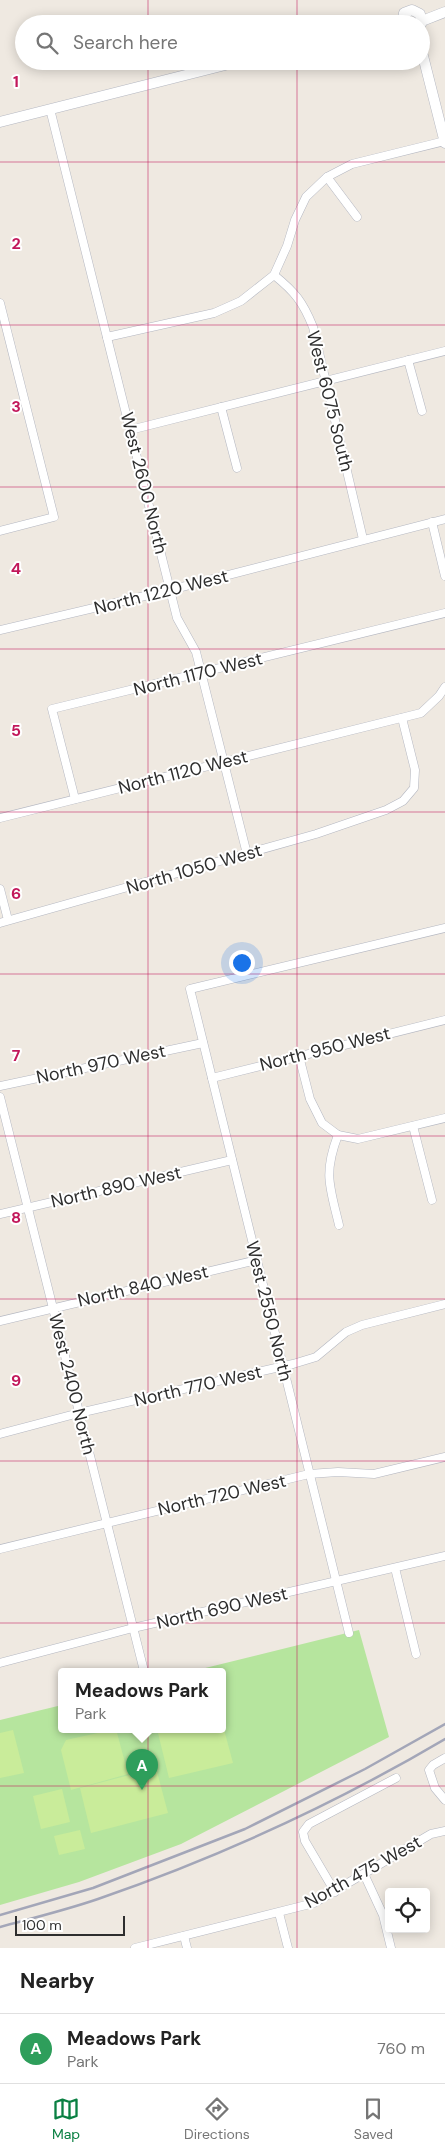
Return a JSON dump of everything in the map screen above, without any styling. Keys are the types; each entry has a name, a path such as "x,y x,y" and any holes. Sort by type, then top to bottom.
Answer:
{"street":[{"path":"412,13 434,14 445,12"},
{"path":"0,122 204,70"},
{"path":"107,337 214,313 241,301 274,275 287,246 294,220 306,197 327,177 352,164 445,142 427,70"},
{"name":"West 2600 North","path":"50,109 177,618 196,652 247,854"},
{"path":"327,177 356,217"},
{"name":"West 6075 South","path":"274,275 294,292 305,306 313,327 363,539"},
{"path":"0,303 54,517 0,531"},
{"path":"130,430 445,351"},
{"path":"408,360 422,411"},
{"path":"221,408 237,468"},
{"name":"North 1220 West","path":"0,630 170,590 445,519"},
{"path":"432,522 445,576"},
{"name":"North 1170 West","path":"75,799 52,710 445,612"},
{"name":"North 1120 West","path":"0,818 421,713 439,696 445,687"},
{"name":"North 1050 West","path":"0,923 316,834 386,810 402,802 414,788 415,770 402,718"},
{"path":"0,889 8,920"},
{"name":"West 2550 North","path":"349,1632 190,989 445,928"},
{"name":"North 950 West","path":"212,1078 442,1021"},
{"name":"North 970 West","path":"0,1086 203,1043"},
{"path":"299,1056 310,1099 322,1123 338,1135 358,1139 445,1118"},
{"name":"West 2400 North","path":"0,1098 143,1668"},
{"path":"413,1126 432,1200"},
{"path":"338,1135 328,1164 329,1182 339,1225"},
{"name":"North 890 West","path":"0,1214 232,1160"},
{"name":"North 840 West","path":"0,1321 256,1260"},
{"name":"North 770 West","path":"0,1434 80,1413 283,1367 316,1357 346,1332 362,1325 445,1304"},
{"name":"North 720 West","path":"0,1549 310,1474 338,1472 374,1474 445,1456"},
{"name":"North 690 West","path":"0,1663 133,1628 445,1556"},
{"path":"395,1568 416,1654"},
{"path":"445,1758 433,1764 429,1770 435,1788 445,1800"},
{"path":"335,1892 305,1841 303,1832 308,1824 396,1778"},
{"name":"North 475 West","path":"135,1948 279,1913 314,1902 335,1892 431,1834 445,1831"},
{"path":"364,1874 383,1915 391,1948"},
{"path":"279,1913 288,1948"},
{"path":"184,1936 187,1948"}],"green space":[{"path":"359,1630 389,1737 181,1844 79,1882 0,1905 0,1720 58,1706 58,1733 226,1733 226,1668 205,1668"},
{"path":"13,1730 24,1773 0,1778 0,1733"},
{"path":"98,1733 117,1733 128,1774 71,1790 61,1750 66,1740"},
{"path":"158,1733 225,1733 233,1763 169,1778"},
{"path":"156,1768 168,1813 91,1833 80,1788"},
{"path":"62,1789 70,1822 41,1829 33,1796"},
{"path":"80,1830 85,1849 59,1855 54,1836"}],"railway":[{"path":"0,1915 93,1888 245,1829 365,1769 445,1724"},
{"path":"0,1927 98,1899 232,1847 276,1828 361,1786 445,1739"}],"place":[{"name":"Meadows Park","path":"142,1790"}]}
